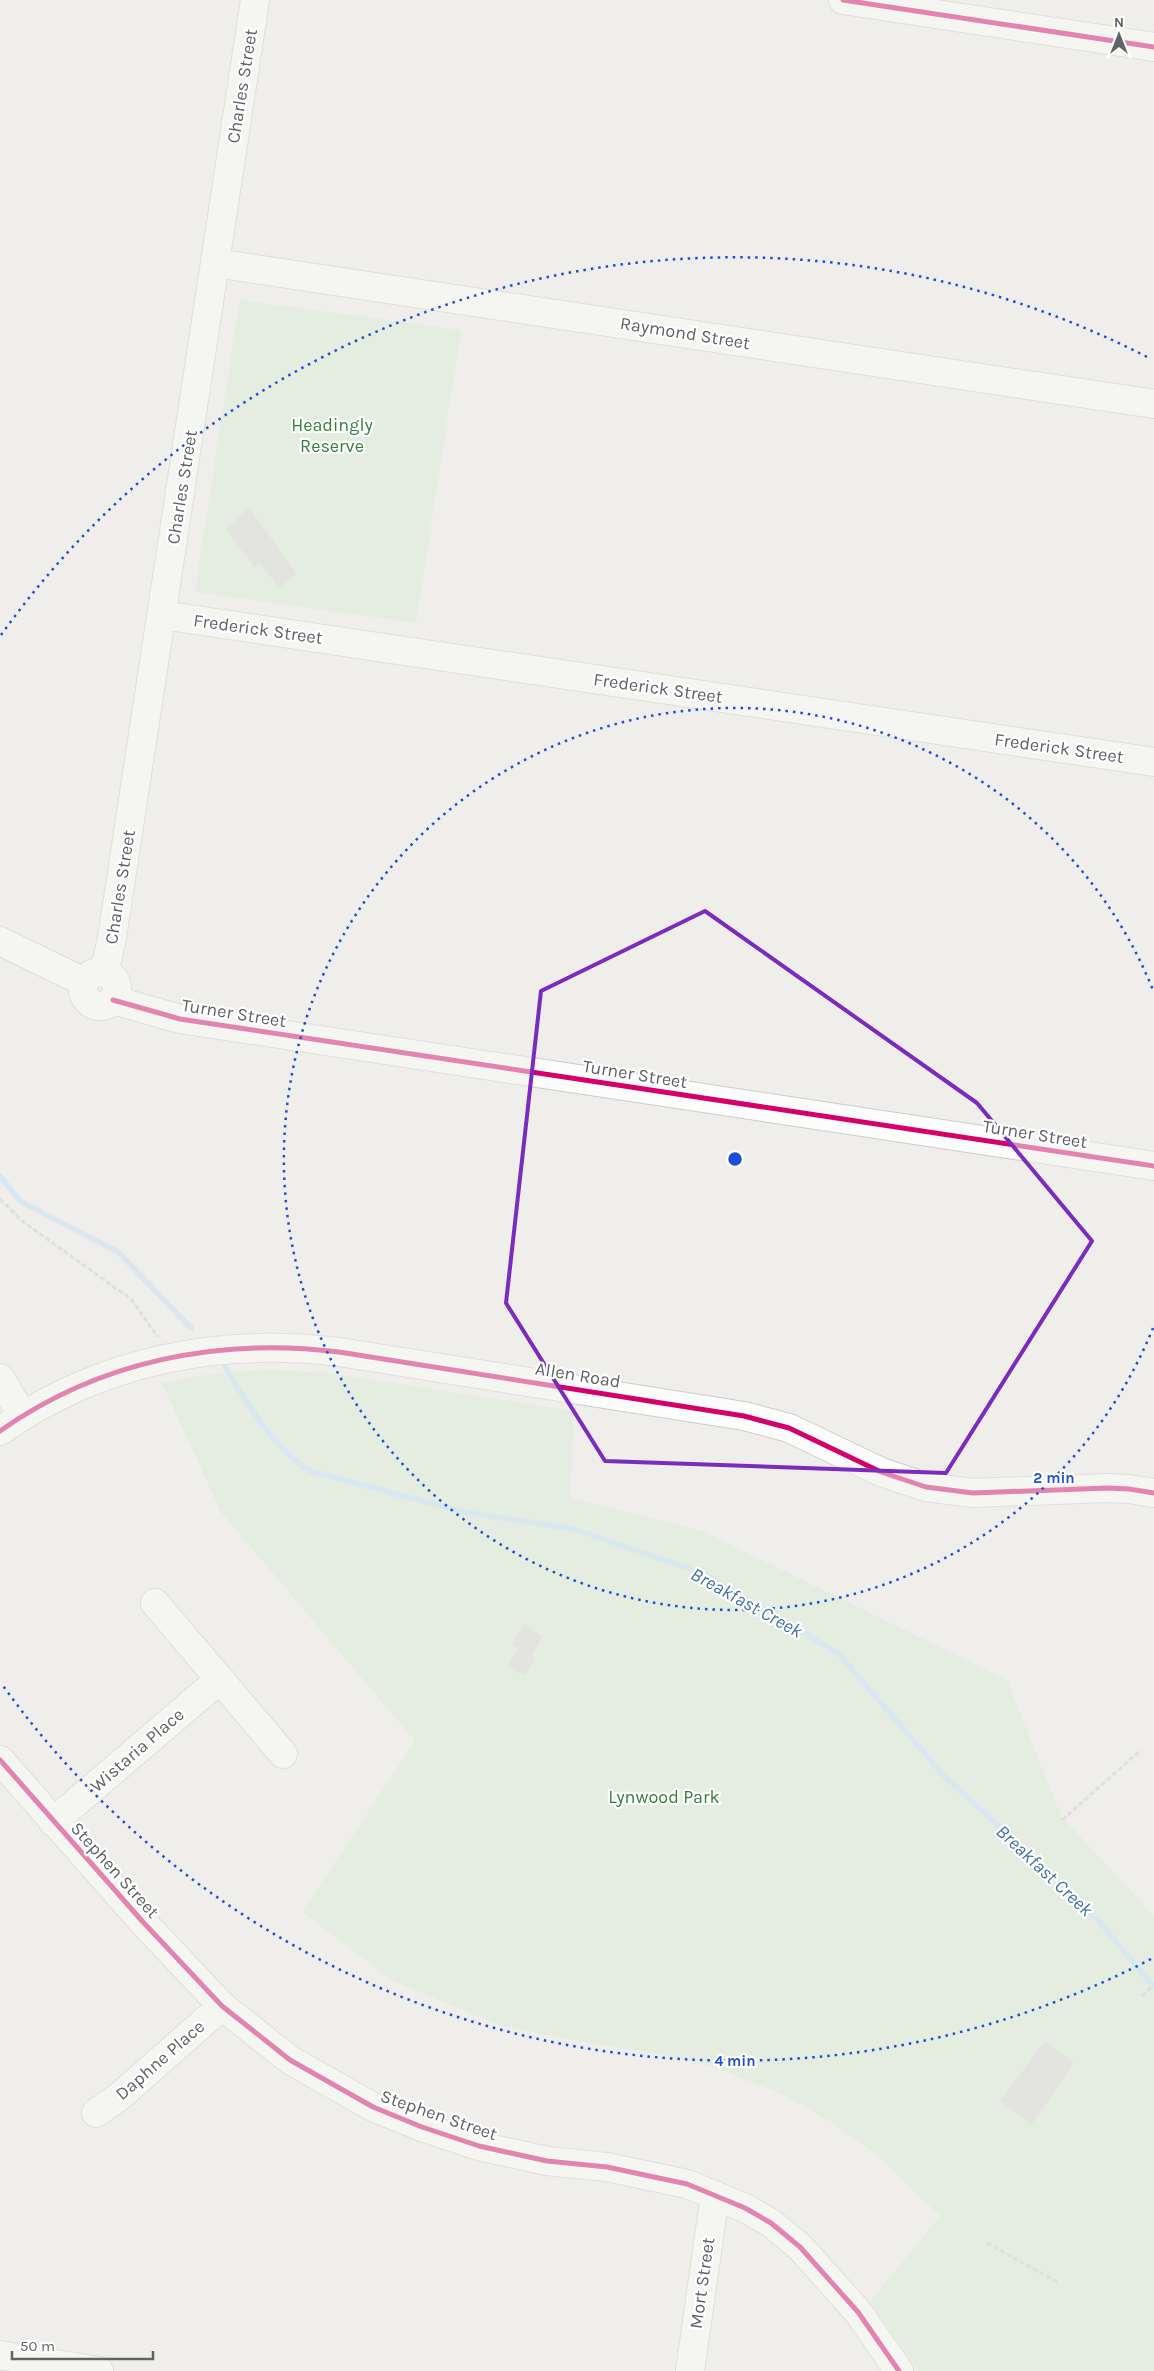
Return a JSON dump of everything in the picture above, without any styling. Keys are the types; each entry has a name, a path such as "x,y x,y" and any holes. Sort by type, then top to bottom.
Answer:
{"street":[{"name":"Charles Street","path":"94,978 112,938 254,0"},
{"path":"843,0 1154,47"},
{"name":"Raymond Street","path":"215,263 1154,404"},
{"name":"Frederick Street","path":"162,615 1154,762"},
{"path":"0,942 94,978"},
{"name":"Turner Street","path":"94,978 110,975 116,984 117,990 113,1000 180,1019 1154,1166"},
{"name":"Allen Road","path":"0,1431 22,1415 80,1386 136,1365 202,1351 288,1346 339,1352 744,1416 789,1428 900,1480 945,1491 973,1494 1114,1488 1154,1493"},
{"path":"0,1378 22,1415"},
{"path":"155,1603 283,1754"},
{"name":"Wistaria Place","path":"53,1822 220,1679"},
{"name":"Stephen Street","path":"0,1760 143,1922 222,2006 290,2060 373,2107 422,2127 479,2146 547,2160 607,2167 687,2184 745,2208 771,2223 800,2247 858,2312 899,2371"},
{"name":"Daphne Place","path":"96,2113 120,2096 222,2006"},
{"name":"Mort Street","path":"690,2371 715,2195"},
{"path":"0,2355 99,2371"}],"path":[{"path":"0,1199 22,1222 131,1299 160,1341"},
{"path":"1062,1820 1141,1750"},
{"path":"1142,1996 1154,1986"},
{"path":"987,2243 1059,2283"}],"highlighted area":[{"path":"705,911 977,1103 1092,1241 946,1473 605,1461 506,1303 541,991"}],"green space":[{"name":"Headingly Reserve","path":"240,300 461,330 416,623 195,592"},
{"name":"Lynwood Park","path":"269,1370 328,1373 574,1411 570,1498 705,1532 1007,1680 1061,1816 1154,1916 1154,2371 919,2371 870,2302 940,2216 872,2151 830,2121 784,2095 714,2067 666,2055 576,2041 499,2025 393,1981 302,1912 415,1741 221,1512 162,1383 216,1373"}],"building":[{"path":"249,508 297,574 279,588 260,563 254,567 226,529 237,522 235,519"},
{"path":"524,1624 543,1637 531,1656 536,1658 524,1676 508,1666 518,1649 512,1644"},
{"path":"1045,2041 1074,2063 1031,2125 1000,2101"}],"waterway":[{"name":"Breakfast Creek","path":"0,1176 20,1201 118,1252 191,1328"},
{"name":"Breakfast Creek","path":"225,1367 262,1425 285,1452 311,1471 463,1512 574,1529 702,1573 838,1653 944,1776 1086,1906 1154,1987"}],"cycle path":[{"path":"843,0 1154,47"},
{"path":"113,1000 180,1019 1154,1166"},
{"path":"0,1431 38,1407 78,1387 119,1371 205,1352 249,1348 294,1348 339,1352 744,1416 789,1428 881,1472 926,1487 973,1493 1107,1488 1154,1493"},
{"path":"0,1760 143,1922 222,2006 290,2060 373,2107 422,2127 479,2146 547,2161 607,2167 687,2184 745,2208 771,2223 800,2247 858,2312 899,2371"}]}
